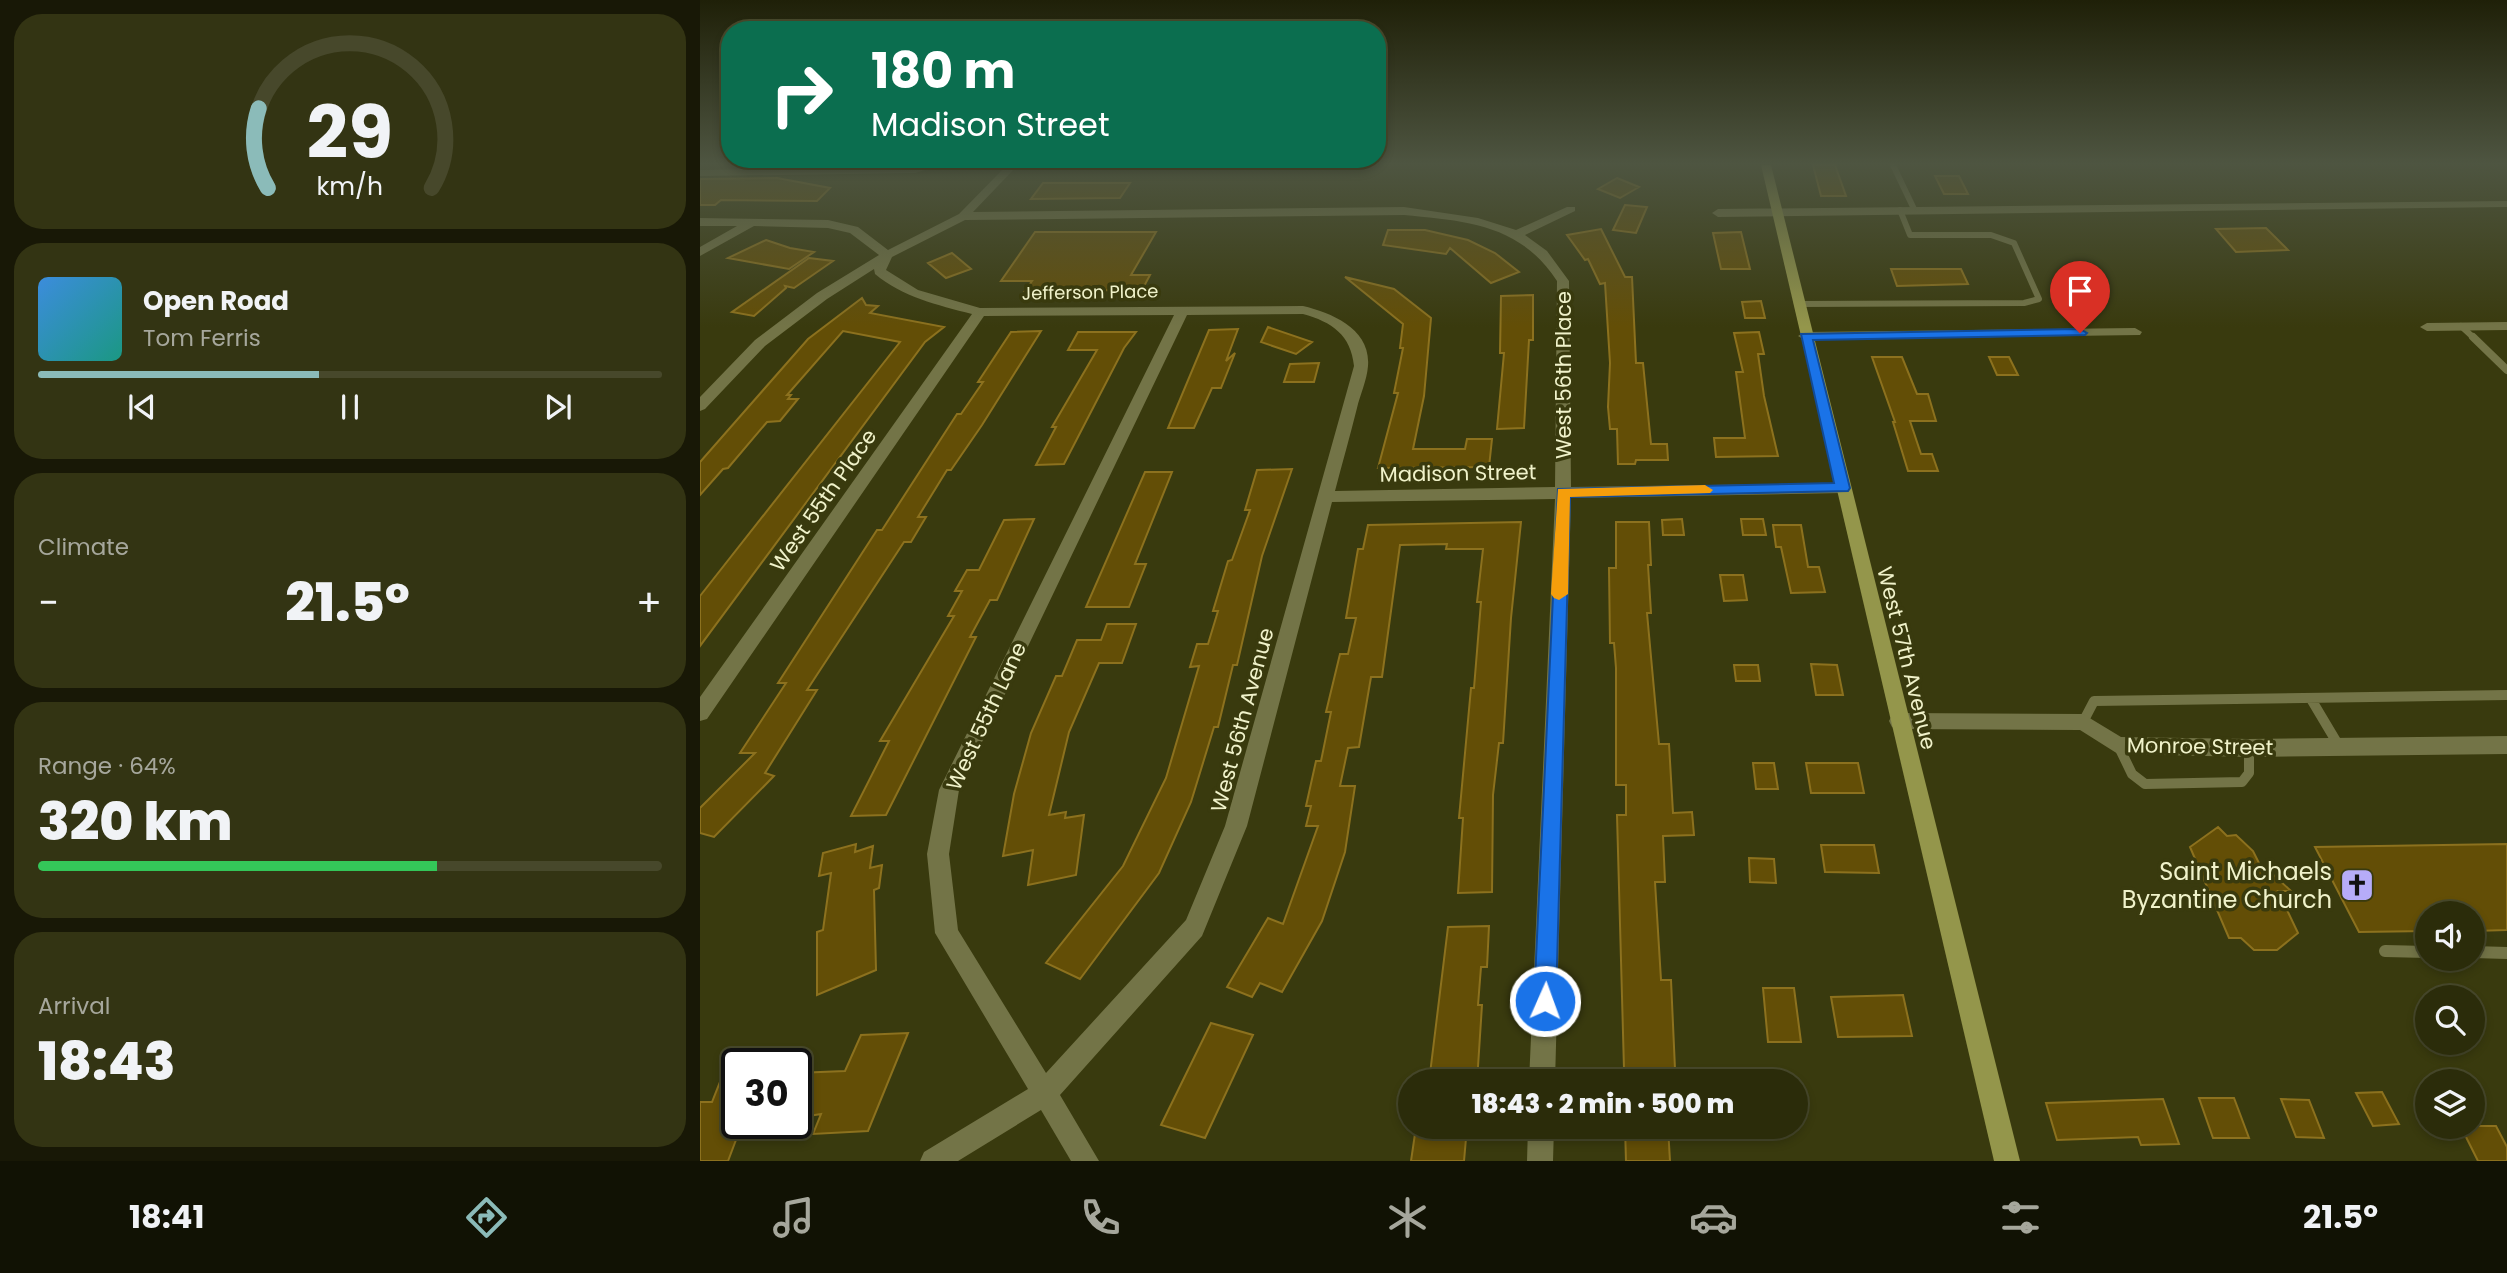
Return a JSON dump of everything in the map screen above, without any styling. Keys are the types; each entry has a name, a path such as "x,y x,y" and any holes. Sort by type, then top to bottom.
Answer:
{"street":[{"path":"700,406 760,343 822,296 887,255 958,219"},
{"name":"West 56th Place","path":"1469,219 1516,235 1543,254 1563,281 1563,492 1542,1069"},
{"path":"1516,235 1549,219"},
{"name":"West 57th Avenue","path":"1780,219 1805,336 2007,1161"},
{"path":"700,222 804,222 854,230 887,255"},
{"path":"700,252 753,222"},
{"name":"Jefferson Place","path":"887,255 879,271 891,282 933,301 980,312 1289,309 1328,318"},
{"name":"West 55th Lane","path":"1086,1161 947,933 938,854 949,790 1183,309"},
{"name":"West 55th Place","path":"700,713 980,312"},
{"name":"West 56th Avenue","path":"933,1161 1045,1093 1195,928 1236,827 1361,366 1358,342 1349,331 1328,318"},
{"path":"2427,327 2507,326"},
{"path":"1805,336 2135,332"},
{"name":"Madison Street","path":"1326,497 1843,488"},
{"path":"1899,721 2084,722"},
{"name":"Monroe Street","path":"2084,722 2118,745 2249,748 2507,746"},
{"path":"1540,1161 1541,1139"}],"lane":[{"path":"1798,304 2024,303 2039,299 2014,243 1991,235 1910,235 1904,219"},
{"path":"2461,326 2507,370"},
{"path":"2084,722 2094,701 2507,695"},
{"path":"2311,699 2339,747"},
{"path":"2118,745 2132,774 2145,784 2242,782 2249,773 2249,748"},
{"path":"2385,951 2415,952"},
{"path":"2485,952 2507,953"}],"building":[{"path":"1618,219 1642,219 1636,233 1613,230"},
{"path":"2266,228 2288,250 2236,252 2216,229"},
{"path":"1601,229 1625,277 1632,277 1636,363 1643,363 1651,444 1667,444 1668,460 1636,460 1635,464 1618,464 1617,429 1610,429 1608,407 1610,363 1605,283 1600,284 1588,259 1585,260 1567,235"},
{"path":"1388,230 1425,230 1468,240 1495,253 1519,272 1491,283 1450,248 1446,254 1383,245"},
{"path":"1035,232 1156,232 1131,275 1150,275 1142,290 1025,291 1032,281 1001,281"},
{"path":"1741,232 1750,269 1721,269 1713,233"},
{"path":"766,240 814,252 789,269 728,258"},
{"path":"952,253 971,269 946,278 928,263"},
{"path":"809,258 833,261 794,288 785,286 786,288 754,316 732,312"},
{"path":"1891,269 1961,269 1968,284 1897,286"},
{"path":"1345,277 1394,289 1431,318 1424,396 1413,449 1465,449 1467,439 1492,439 1489,467 1378,468 1398,393 1394,393 1403,348 1400,348 1403,324"},
{"path":"1533,295 1533,340 1529,340 1524,428 1497,429 1504,353 1500,353 1501,296"},
{"path":"862,298 866,305 878,306 870,313 944,327 925,342 700,646 700,596 900,342 843,331 787,395 791,395 788,399 798,399 780,421 767,422 728,468 723,469 700,495 700,462 808,339"},
{"path":"1761,301 1765,318 1745,318 1742,302"},
{"path":"1268,327 1312,342 1296,354 1261,342"},
{"path":"1238,329 1226,361 1235,353 1221,388 1212,388 1194,428 1168,428 1209,330"},
{"path":"1041,331 982,425 951,470 947,470 918,517 926,517 911,542 904,542 807,690 817,690 765,773 774,776 714,837 700,833 700,808 755,753 740,753 786,683 778,683 877,530 882,530 957,414 961,414 983,382 978,382 1011,332"},
{"path":"1078,332 1136,332 1124,348 1064,464 1036,465 1056,427 1052,427 1097,350 1068,350"},
{"path":"1759,332 1764,354 1758,354 1764,396 1778,456 1716,457 1714,438 1745,438 1736,372 1743,372 1734,333"},
{"path":"1872,357 1902,357 1917,394 1928,394 1936,421 1910,421 1921,454 1932,454 1938,471 1908,471 1895,422"},
{"path":"1989,357 2009,357 2018,375 1997,375"},
{"path":"1319,363 1314,382 1284,382 1290,364"},
{"path":"1292,469 1262,556 1237,665 1233,665 1218,727 1214,727 1191,802 1159,873 1080,979 1046,963 1123,866 1166,778 1199,666 1190,667 1197,644 1208,644 1218,611 1213,611 1228,561 1232,560 1250,510 1245,510 1257,470"},
{"path":"1145,472 1172,472 1135,564 1146,564 1129,607 1086,607"},
{"path":"1034,519 997,600 990,600 970,637 976,637 886,815 851,816 889,741 880,741 954,616 948,616 962,591 955,591 967,570 979,570 1004,520"},
{"path":"1682,519 1684,535 1663,535 1662,520"},
{"path":"1741,519 1763,519 1766,535 1743,535"},
{"path":"1521,522 1511,618 1503,743 1499,743 1493,795 1492,892 1458,893 1463,818 1459,818 1471,688 1474,688 1481,602 1477,602 1483,549 1446,549 1447,544 1400,545 1382,677 1371,677 1359,747 1348,748 1340,786 1355,786 1345,852 1322,921 1282,992 1260,983 1252,997 1227,987 1268,918 1283,924 1318,826 1306,826 1311,806 1306,806 1316,761 1321,761 1331,712 1326,712 1340,654 1348,654 1356,618 1346,618 1358,549 1363,549 1368,525"},
{"path":"1616,522 1649,522 1651,613 1647,613 1659,744 1669,744 1673,813 1692,812 1694,835 1663,836 1665,882 1655,882 1661,980 1671,980 1675,1069 1624,1069 1617,815 1626,815 1626,785 1616,785 1616,668 1614,643 1610,643 1609,568 1616,568"},
{"path":"1773,525 1801,525 1808,567 1819,567 1825,592 1791,593 1781,547 1776,547"},
{"path":"1720,575 1743,575 1747,600 1724,601"},
{"path":"1107,624 1136,624 1122,663 1099,663 1069,732 1049,815 1066,812 1065,818 1084,815 1076,875 1028,885 1033,850 1003,856 1014,794 1031,733 1056,676 1062,676 1077,640 1101,640"},
{"path":"1811,664 1837,665 1843,695 1816,695"},
{"path":"1734,665 1758,665 1760,681 1736,681"},
{"path":"1753,763 1774,763 1778,789 1756,789"},
{"path":"1806,763 1858,763 1864,793 1811,793"},
{"path":"2218,827 2227,836 2236,835 2253,851 2262,869 2266,868 2291,891 2278,891 2298,933 2277,950 2254,950 2241,938 2229,938 2190,847"},
{"path":"856,844 855,852 873,846 870,868 882,865 879,888 874,890 876,970 817,995 817,932 823,930 831,873 819,876 823,853"},
{"path":"2507,844 2507,930 2485,931 2485,901 2415,901 2415,931 2359,932 2315,847"},
{"path":"1821,845 1874,845 1879,873 1825,872"},
{"path":"1749,858 1774,859 1776,883 1750,882"},
{"path":"1489,926 1487,967 1481,967 1478,1005 1482,1005 1478,1069 1431,1069 1448,927"},
{"path":"1763,988 1794,988 1801,1042 1768,1042"},
{"path":"1903,995 1912,1036 1838,1037 1831,997"},
{"path":"1211,1023 1253,1035 1205,1138 1161,1125"},
{"path":"908,1033 868,1131 813,1134 821,1114 812,1115 812,1072 845,1071 861,1035"},
{"path":"720,1082 721,1139 736,1139 728,1161 700,1161 700,1102 712,1102"},
{"path":"2382,1092 2399,1124 2373,1126 2356,1093"},
{"path":"2199,1098 2234,1098 2249,1138 2213,1138"},
{"path":"2163,1099 2179,1144 2141,1145 2138,1137 2057,1140 2046,1103"},
{"path":"2281,1099 2309,1100 2324,1138 2296,1137"},
{"path":"2485,1126 2496,1126 2507,1147 2507,1161 2478,1161 2467,1139 2485,1139"},
{"path":"1414,1139 1466,1139 1464,1161 1411,1161"},
{"path":"1625,1139 1669,1139 1670,1161 1626,1161"}],"slow traffic":[{"path":"1559,594 1563,492 1705,490"}],"place":[{"name":"Saint Michaels Byzantine Church","path":"2357,885"}],"route":[{"path":"1545,1001 1563,492 1843,488 1805,336 2080,333"}]}
